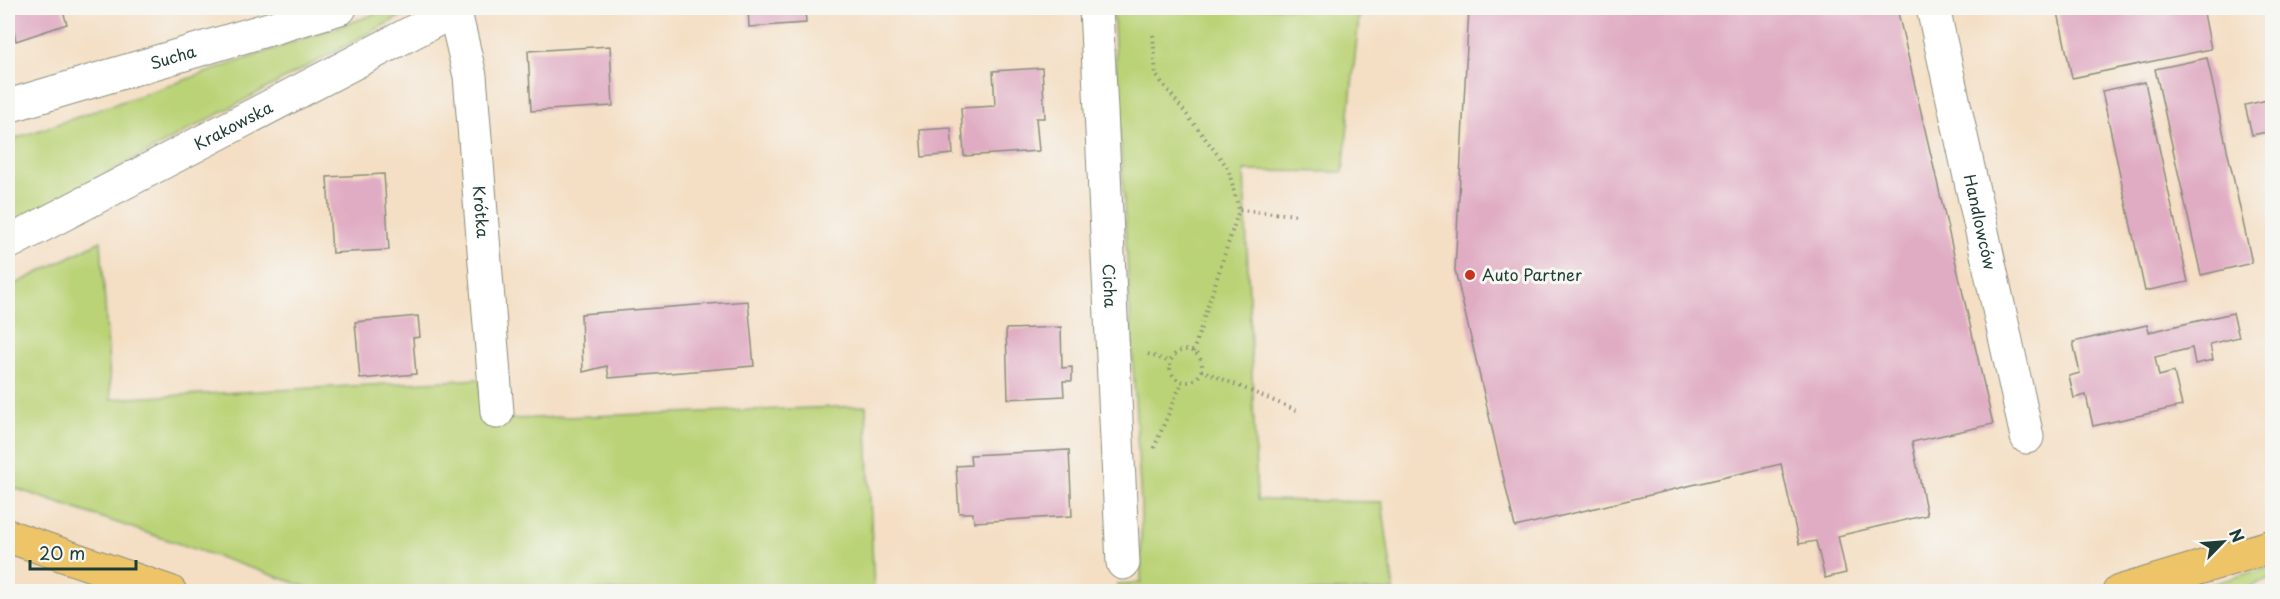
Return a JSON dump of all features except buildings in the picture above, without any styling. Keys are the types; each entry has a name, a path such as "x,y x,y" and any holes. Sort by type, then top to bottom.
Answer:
{"highway":[{"path":"8,536 170,591"},
{"path":"2120,591 2272,546"}],"street":[{"name":"Sucha","path":"8,106 340,8"},
{"name":"Cicha","path":"1096,8 1123,562"},
{"name":"Handlowców","path":"1933,8 2027,437"},
{"name":"Krakowska","path":"8,243 456,9"},
{"name":"Krótka","path":"456,9 470,76 497,412"}],"path":[{"path":"1153,34 1156,75 1228,168 1239,210 1193,352"},
{"path":"1239,210 1297,215"},
{"path":"1193,352 1200,360 1201,370 1196,379 1187,382 1178,380 1171,373 1170,362 1176,353 1193,352"},
{"path":"1201,370 1300,412"}],"green space":[{"path":"393,8 416,8 8,227 8,141"},
{"path":"1113,8 1360,8 1343,172 1244,171 1257,500 1382,502 1394,591 1117,591 1117,584 1141,583 1141,505"},
{"path":"101,241 111,399 480,379 483,420 866,406 874,591 319,591 8,486 8,288"},
{"path":"2272,566 2272,577 2241,591 2189,591"}],"place":[{"name":"Auto Partner","path":"1470,275"}]}
